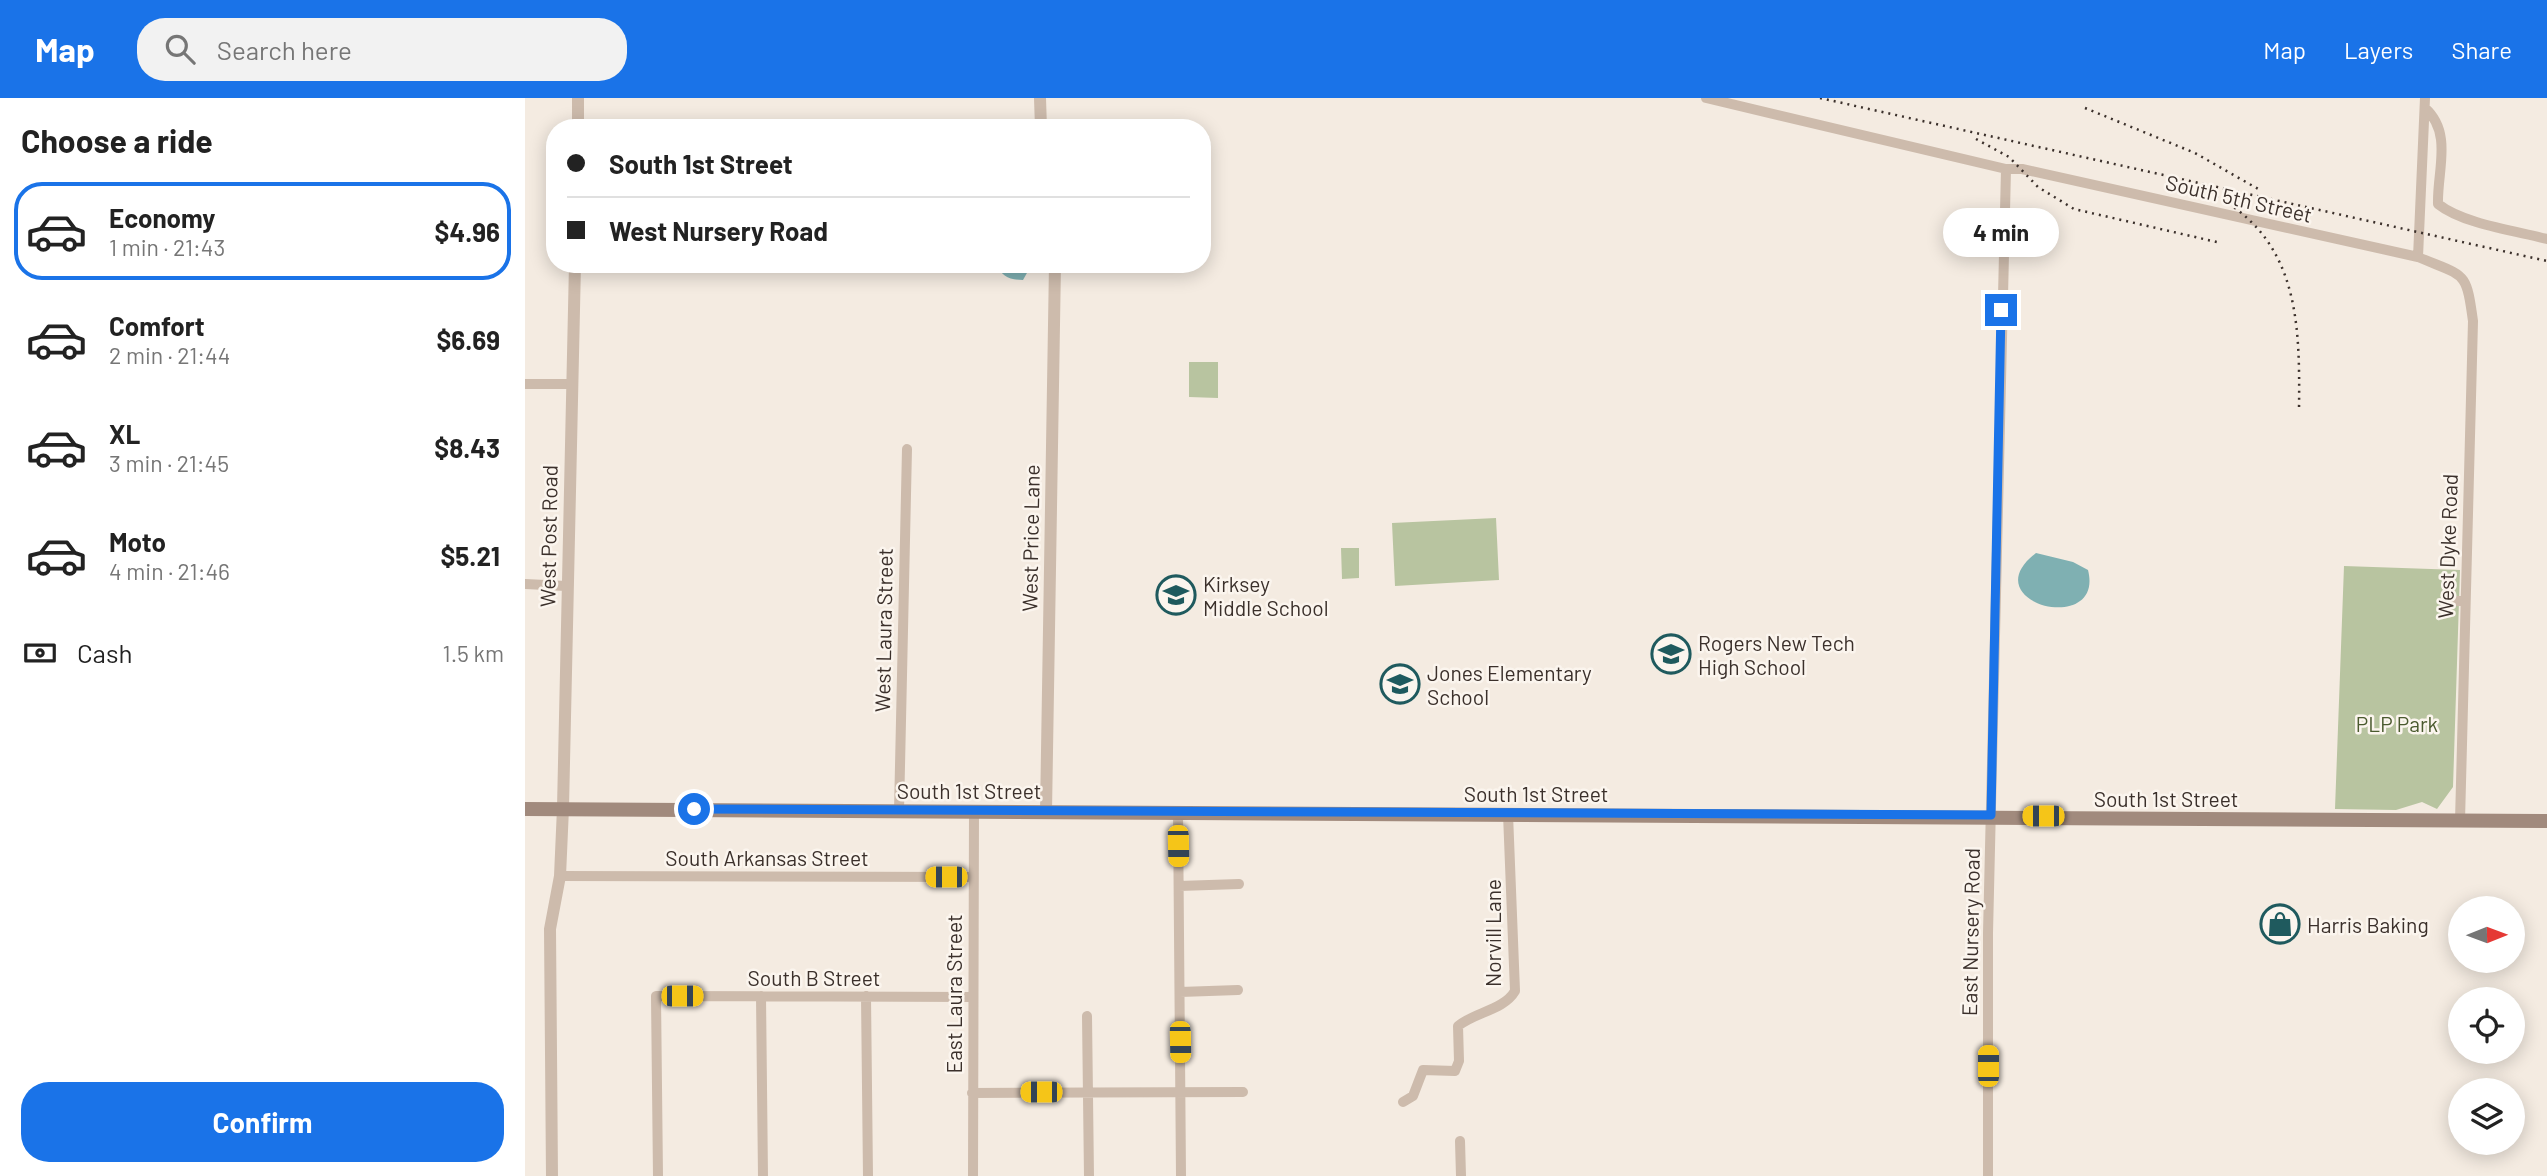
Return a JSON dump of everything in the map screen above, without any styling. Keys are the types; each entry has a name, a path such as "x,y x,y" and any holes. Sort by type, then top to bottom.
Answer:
{"main road":[{"name":"South 1st Street","path":"525,809 1991,815 2085,819 2547,821"}],"street":[{"path":"578,98 578,119"},
{"path":"1040,98 1041,119"},
{"name":"South 5th Street","path":"1706,98 2006,169 2022,169 2418,257 2461,276"},
{"path":"2425,103 2437,118 2441,133 2438,204 2447,211 2467,218 2547,239"},
{"path":"2418,257 2425,103"},
{"name":"East Nursery Road","path":"1988,1176 1988,933 2006,169"},
{"name":"West Post Road","path":"552,1176 550,929 560,876 563,808 570,384 575,273"},
{"name":"West Price Lane","path":"1046,812 1055,273"},
{"name":"West Dyke Road","path":"2460,821 2473,321 2468,285 2461,276"},
{"path":"525,384 570,384"},
{"name":"West Laura Street","path":"899,811 907,449"},
{"path":"525,584 566,586"},
{"path":"2446,601 2464,601"},
{"name":"East Laura Street","path":"973,1176 974,811"},
{"path":"1178,813 1181,1176"},
{"name":"Norvill Lane","path":"1402,1102 1413,1096 1423,1070 1455,1071 1459,1060 1458,1026 1470,1016 1510,999 1515,991 1508,814"},
{"name":"South Arkansas Street","path":"560,876 973,877"},
{"path":"1179,886 1239,884"},
{"path":"1180,992 1238,990"},
{"name":"South B Street","path":"657,1176 656,996 972,997"},
{"path":"761,996 763,1176"},
{"path":"866,996 868,1176"},
{"path":"1087,1016 1089,1176"},
{"path":"972,1093 1243,1092"},
{"path":"1460,1141 1461,1176"}],"green space":[{"path":"1189,362 1218,362 1218,398 1189,397"},
{"path":"1496,518 1499,580 1395,586 1392,523"},
{"path":"1341,548 1359,548 1359,578 1342,579"},
{"name":"PLP Park","path":"2344,566 2460,570 2453,787 2437,809 2422,802 2396,810 2335,809"}],"water":[{"path":"1002,273 1027,273 1023,280"},
{"path":"2036,553 2073,562 2088,570 2088,591 2078,603 2062,607 2044,605 2028,598 2019,586 2020,571"}],"railway":[{"path":"1820,98 2547,261"},
{"path":"2085,108 2195,153 2260,190"},
{"path":"1976,139 2009,157 2038,187 2074,209 2221,243"},
{"path":"2204,190 2235,208 2259,230 2276,255 2294,312 2298,344 2299,410"}],"place":[{"name":"Kirksey Middle School","path":"1176,595"},
{"name":"Rogers New Tech High School","path":"1671,654"},
{"name":"Jones Elementary School","path":"1400,684"},
{"name":"Harris Baking","path":"2280,924"}],"route":[{"path":"694,809 1991,815 2001,310"}]}
